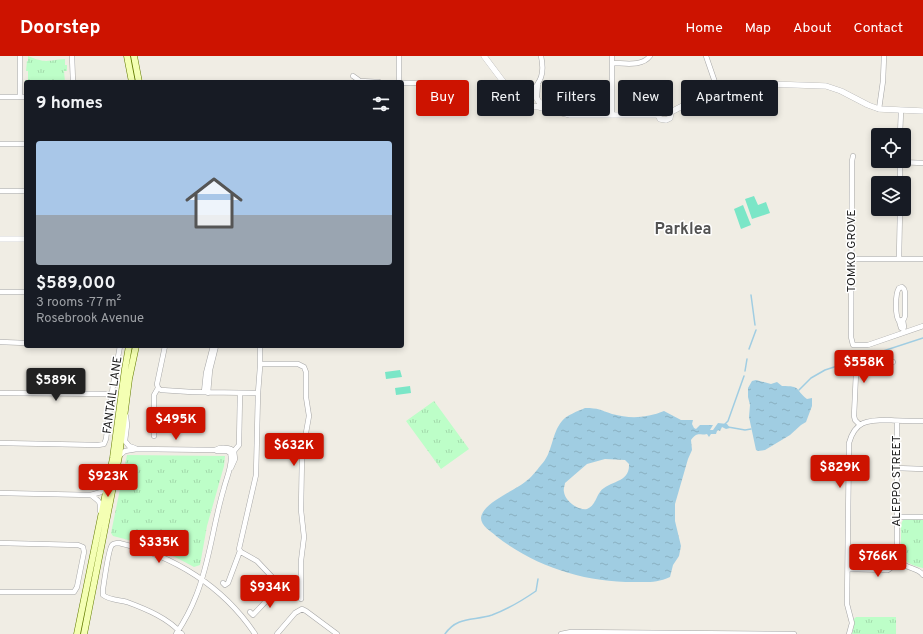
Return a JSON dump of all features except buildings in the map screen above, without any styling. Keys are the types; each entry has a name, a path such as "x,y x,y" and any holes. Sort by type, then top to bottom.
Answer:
{"main road":[{"path":"127,56 132,80"},
{"path":"134,56 139,80"},
{"path":"77,634 108,484 129,348"},
{"path":"84,634 119,456 129,380 136,348"}],"street":[{"path":"20,56 20,97"},
{"path":"72,56 73,80"},
{"path":"399,56 399,80"},
{"path":"484,56 503,80"},
{"path":"534,88 538,83 543,71 541,56"},
{"path":"612,56 612,115 618,115"},
{"path":"612,63 641,63 645,62 650,56"},
{"path":"706,56 714,80"},
{"path":"879,109 883,87 884,56"},
{"path":"353,76 359,80"},
{"path":"404,83 416,82"},
{"path":"534,105 537,103 538,83"},
{"path":"778,84 826,86 841,91 879,109 923,111"},
{"path":"534,94 542,102"},
{"path":"0,97 24,97"},
{"path":"900,128 901,111"},
{"path":"659,116 662,120 668,120 671,116"},
{"path":"0,144 24,144"},
{"name":"TOMKO GROVE","path":"853,156 851,258 851,337 853,345 868,345 903,331"},
{"path":"911,162 923,163"},
{"path":"0,191 24,191"},
{"path":"899,259 900,216"},
{"path":"0,239 24,240"},
{"path":"851,258 923,259"},
{"path":"901,321 905,316 905,292 904,289 899,288 897,292 897,316 904,327 903,331 923,326"},
{"path":"0,292 24,292"},
{"path":"0,342 24,343"},
{"name":"FANTAIL LANE","path":"0,444 104,444 120,348"},
{"path":"154,436 154,394 158,388 157,384 165,348"},
{"path":"206,393 206,373 212,348"},
{"path":"206,393 216,348"},
{"path":"223,583 225,585 229,581 240,551 239,545 256,475 260,348"},
{"path":"860,425 855,420 854,416 856,373 883,363 893,362"},
{"path":"260,364 298,364 304,367 306,372 306,397 309,416 302,455 301,510 304,536 301,561 301,599"},
{"path":"158,388 162,390 206,393 258,393"},
{"path":"0,393 112,394"},
{"path":"230,469 235,459 234,451 239,445 240,393"},
{"path":"125,413 127,418 125,442 130,447 137,449"},
{"name":"ALEPPO STREET","path":"897,420 896,550 900,561"},
{"path":"849,634 852,623 848,608 849,444 854,430 860,425 869,421 923,421"},
{"path":"215,450 217,448 227,448 234,451"},
{"path":"119,456 125,451 137,449 215,450 227,451 230,453 231,459 230,469 219,506 202,579 191,608 179,633 164,620 146,610 127,602 104,596 102,591 111,548 113,544 118,543 151,552 182,566 202,579 235,608 255,634"},
{"path":"896,468 923,469"},
{"path":"0,493 91,495 101,492 108,484"},
{"path":"91,495 97,498 100,504 97,526 98,532"},
{"path":"896,517 923,517"},
{"path":"0,544 78,545 83,547 84,552 77,588 74,592 0,592"},
{"path":"240,551 257,561 271,576 279,580 301,581"},
{"path":"848,569 888,570 900,561 908,568 920,571 923,574"},
{"path":"250,612 253,616 278,584 279,580"},
{"path":"276,634 295,613 301,609 306,611 337,634"},
{"path":"561,634 571,632 794,634"}],"green space":[{"path":"28,56 43,61 65,59 67,71 64,71 65,80 28,80 28,71 26,71"},
{"path":"754,196 758,205 766,202 770,213 752,219 745,199"},
{"path":"743,205 751,225 741,229 734,209"},
{"path":"400,370 402,377 386,379 385,372"},
{"path":"410,386 411,393 396,395 395,388"},
{"path":"434,401 469,449 441,469 406,421"},
{"path":"127,455 225,456 224,466 207,526 200,565 194,567 165,552 113,536 111,533"},
{"path":"903,520 923,520 923,568 910,564 903,558 901,549 901,526"},
{"path":"856,617 896,617 896,634 852,634 854,619"}],"water":[{"path":"756,380 771,384 777,382 782,386 795,387 807,399 812,398 812,406 806,422 790,435 765,450 758,451 756,450 749,417 750,405 748,397 748,388 752,381"},
{"path":"585,408 597,409 619,416 632,417 651,415 664,411 681,420 693,420 692,424 696,429 700,425 713,425 710,430 713,430 718,423 727,424 730,428 726,429 722,427 720,431 718,430 716,434 711,434 709,437 707,434 697,435 691,440 692,450 675,504 675,521 681,546 679,556 673,565 670,577 652,582 615,581 579,576 561,571 511,547 496,536 481,521 483,513 492,502 520,486 545,460 558,426 562,421 570,415","holes":["605,459 625,460 629,464 626,475 604,488 590,508 584,509 576,507 567,499 564,491 565,483 587,464"]}],"waterway":[{"path":"751,295 755,325"},
{"path":"749,349 756,330"},
{"path":"799,390 811,378 825,370 923,338"},
{"path":"745,371 747,359"},
{"path":"724,425 728,421 744,376"},
{"path":"728,427 745,430 751,429"},
{"path":"445,634 455,624 466,620 492,615 521,601 536,591 538,579"}],"district":[{"name":"Parklea","path":"683,228"}]}
